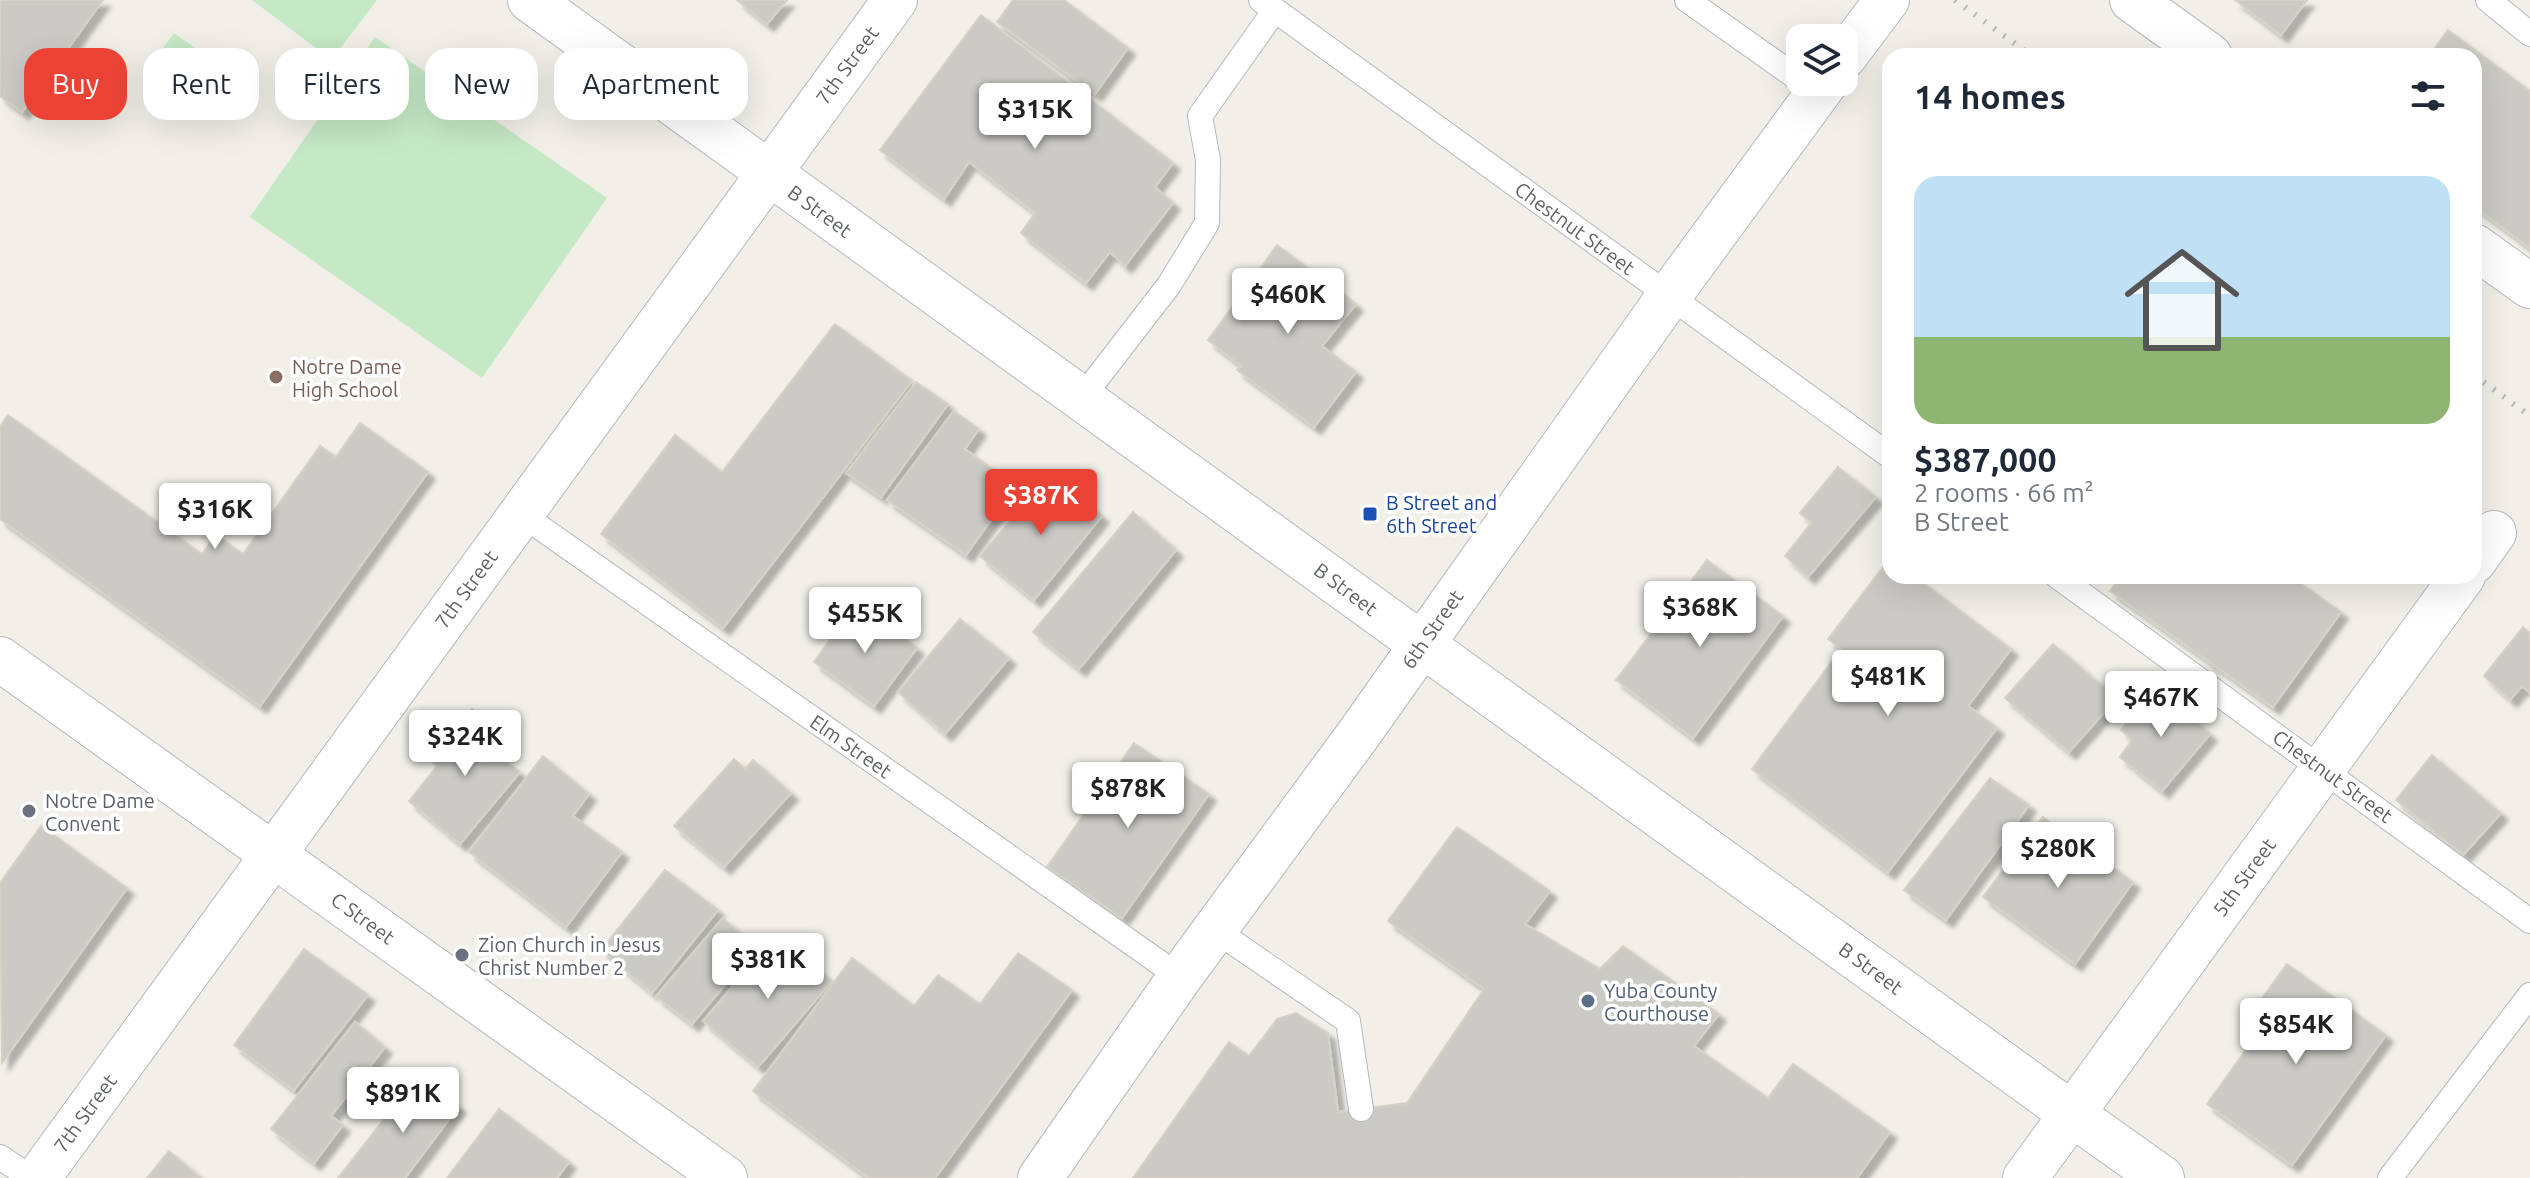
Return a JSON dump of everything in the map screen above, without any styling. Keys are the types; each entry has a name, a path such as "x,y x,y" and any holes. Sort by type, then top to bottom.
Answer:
{"street":[{"name":"B Street","path":"530,0 2162,1178"},
{"name":"7th Street","path":"38,1178 895,0"},
{"path":"1858,38 1887,0"},
{"path":"2132,0 2199,48"},
{"name":"6th Street","path":"1040,1178 1180,977 1669,296 1804,96"},
{"path":"2482,252 2530,286"},
{"name":"5th Street","path":"2025,1178 2457,584"},
{"name":"C Street","path":"0,659 725,1178"}],"lane":[{"path":"1687,0 1786,67"},
{"path":"2488,0 2530,34"},
{"path":"1081,399 1169,285 1207,223 1208,160 1200,116 1268,5"},
{"name":"Chestnut Street","path":"1268,5 1882,450"},
{"name":"Elm Street","path":"521,514 1180,977"},
{"name":"Chestnut Street","path":"2068,584 2530,921"},
{"path":"1215,930 1348,1021 1361,1109"},
{"path":"2390,1178 2530,995"},
{"path":"0,1157 31,1178"}],"green space":[{"path":"252,0 377,0 341,48 316,48"},
{"path":"174,33 195,48 163,48"},
{"path":"375,37 391,48 367,48"},
{"path":"409,61 425,72 425,120 495,120 607,198 482,378 250,217 317,120 409,120"}],"building":[{"path":"2,0 103,0 68,48 24,48 22,112 0,96"},
{"path":"737,0 787,0 767,24"},
{"path":"1013,0 1064,0 1128,48 1095,94 997,22"},
{"path":"2235,0 2307,0 2281,35"},
{"path":"981,15 1173,163 1155,187 1173,203 1125,266 1110,252 1086,283 1021,233 1035,213 969,162 944,199 880,150"},
{"path":"2448,30 2472,48 2435,48"},
{"path":"2482,55 2530,91 2530,248 2482,212"},
{"path":"1277,245 1356,304 1322,346 1356,372 1314,427 1237,370 1241,366 1208,340"},
{"path":"835,324 912,381 723,628 601,534 675,435 722,472"},
{"path":"916,382 948,404 881,497 846,473"},
{"path":"954,411 979,429 965,449 1015,486 966,555 887,500"},
{"path":"8,415 202,554 216,535 243,554 320,446 336,457 360,423 428,472 260,706 0,519 0,427"},
{"path":"1838,467 1876,497 1808,577 1785,556 1811,523 1800,513"},
{"path":"1050,474 1102,516 1034,600 980,556"},
{"path":"1133,512 1176,550 1079,669 1033,632"},
{"path":"1707,560 1783,616 1693,738 1616,680"},
{"path":"1882,568 1882,584 1925,584 2011,649 1968,706 1997,728 1888,872 1752,769 1841,649 1828,639"},
{"path":"2115,584 2301,584 2341,612 2273,707 2110,591"},
{"path":"856,603 917,648 874,706 814,662"},
{"path":"960,619 1009,658 945,734 898,692"},
{"path":"2523,627 2530,633 2530,693 2522,686 2510,700 2484,676"},
{"path":"2053,644 2117,698 2069,752 2005,698"},
{"path":"2155,687 2210,734 2162,791 2120,757 2132,740 2121,730"},
{"path":"472,709 508,737 494,753 520,772 460,844 409,801 437,766 430,760"},
{"path":"1134,743 1209,794 1122,918 1047,867"},
{"path":"2432,755 2501,813 2463,855 2396,800"},
{"path":"543,756 589,794 573,816 622,852 566,927 469,852"},
{"path":"734,759 745,769 753,760 791,793 724,867 674,826"},
{"path":"1990,778 2029,805 1946,920 1904,890"},
{"path":"2043,817 2133,882 2075,964 1983,897"},
{"path":"41,826 127,888 2,1063 0,883"},
{"name":"Yuba County Courthouse","path":"1457,827 1550,891 1525,924 1600,969 1623,946 1719,1014 1694,1046 1768,1098 1793,1064 1890,1132 1857,1178 1133,1178 1229,1042 1249,1056 1277,1019 1296,1013 1328,1033 1338,1112 1407,1103 1484,989 1388,921"},
{"path":"665,870 718,910 652,993 601,950"},
{"path":"723,918 756,948 692,1024 656,996"},
{"path":"777,935 832,981 758,1067 703,1021"},
{"path":"304,949 368,995 294,1090 234,1045"},
{"path":"1018,953 1072,990 935,1178 869,1178 753,1091 852,958 914,1006 938,975 980,1004"},
{"path":"2287,964 2386,1035 2292,1165 2207,1104 2271,1015 2257,1005"},
{"path":"355,1022 385,1047 331,1116 343,1125 314,1163 271,1129"},
{"path":"417,1077 459,1106 405,1178 338,1178"},
{"path":"499,1109 569,1162 557,1178 447,1178"},
{"path":"169,1151 201,1178 147,1178"}],"railway":[{"path":"1955,0 2021,48"},
{"path":"2482,381 2530,416"}],"place":[{"name":"Notre Dame High School","path":"276,377"},
{"name":"B Street and 6th Street","path":"1370,514"},
{"name":"Notre Dame Convent","path":"29,811"},
{"name":"Zion Church in Jesus Christ Number 2","path":"462,955"},
{"name":"Yuba County Courthouse","path":"1588,1001"}]}
